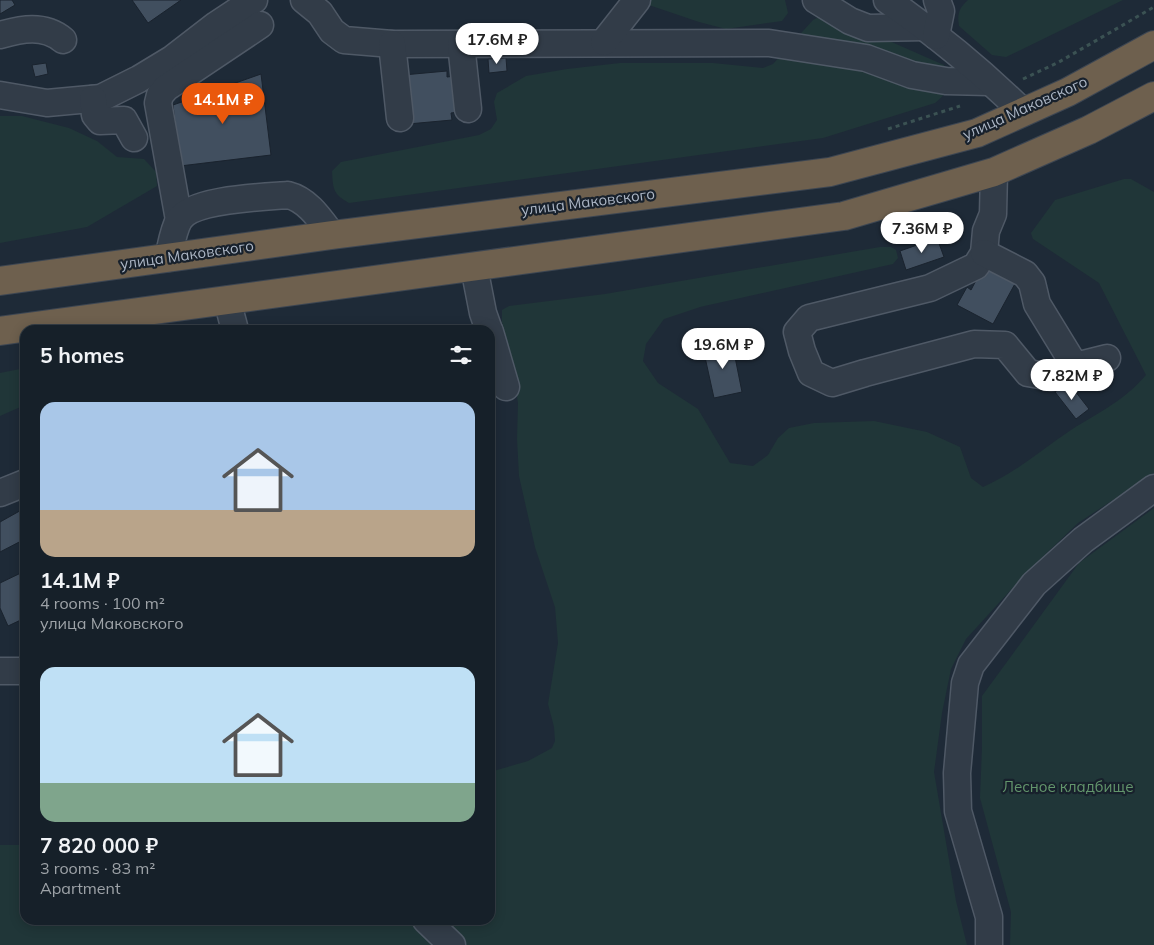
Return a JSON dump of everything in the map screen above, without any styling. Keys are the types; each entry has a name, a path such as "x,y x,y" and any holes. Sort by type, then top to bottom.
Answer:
{"highway":[{"name":"улица Маковского","path":"0,281 332,235 830,172 976,133 1068,92 1154,45"},
{"path":"44,325 844,216 994,172 1088,130 1154,96"},
{"path":"0,331 20,328"}],"lane":[{"path":"0,94 47,103 93,99 120,90 172,59 216,25 254,0"},
{"path":"304,0 320,13 332,31 344,40 392,44 768,42 866,58 912,75 995,86"},
{"path":"604,42 637,0"},
{"path":"816,0 850,21 868,28 931,32"},
{"path":"886,0 931,32 1023,112"},
{"path":"931,32 942,11 937,0"},
{"path":"168,258 179,220 158,103 160,95 166,88 260,25"},
{"path":"0,35 18,30 34,29 44,31 63,40"},
{"path":"392,44 400,118"},
{"path":"461,44 468,109"},
{"path":"158,103 219,75"},
{"path":"93,99 95,116 100,121 124,120 134,138"},
{"path":"994,172 993,214 986,231 984,253 976,266 930,288 809,318 797,332 811,373 832,383 974,344 1004,345 1028,373 1051,377 1076,366 1107,358"},
{"path":"179,220 193,208 206,204 288,195 297,197 318,216 332,235"},
{"path":"984,253 1025,274 1032,283 1037,304 1076,366"},
{"path":"474,267 482,313 487,325"},
{"path":"227,300 234,325"},
{"path":"495,348 506,387"},
{"path":"0,493 20,485"},
{"path":"989,945 989,917 958,811 957,773 965,683 971,665 1034,584 1082,540 1154,488"},
{"path":"0,671 20,671"},
{"path":"431,925 452,945"}],"path":[{"path":"995,86 1059,62 1154,7"},
{"path":"882,131 964,104"}],"green space":[{"path":"634,0 785,0 788,13 782,21 726,29"},
{"path":"968,0 1123,0 1006,57 992,55 959,26 959,12"},
{"path":"830,15 944,65 950,81 947,90 935,103 823,138 349,203 340,197 335,190 332,171 341,162 479,135 491,129 497,120 494,102 497,93 526,76 620,63 713,63 763,68 773,64 813,20 821,16"},
{"path":"0,116 22,116 69,128 97,141 117,157 144,159 156,172 157,186 87,227 0,243"},
{"path":"1124,179 1131,179 1154,192 1154,473 1078,523 1029,570 966,639 951,669 942,713 934,772 956,901 967,945 0,945 0,845 20,845 20,925 495,925 495,771 528,761 552,748 555,741 554,727 548,704 558,643 555,607 535,547 519,476 518,403 511,356 502,323 502,310 509,306 605,294 880,247 891,247 896,250 898,258 893,264 700,307 664,319 646,344 643,361 658,383 698,409 730,463 753,466 768,455 778,438 789,428 814,423 874,421 927,432 960,447 971,478 983,487 1018,468 1071,430 1111,406 1146,375 1099,283 1033,239 1031,233 1055,200"},
{"path":"20,369 20,407 0,416 0,373"},
{"name":"Лесное кладбище","path":"1154,508 1154,945 1010,945 1011,912 980,798 982,696 1079,563"}],"building":[{"path":"0,0 12,0 15,5 0,14"},
{"path":"132,0 181,0 148,23"},
{"path":"506,58 507,71 489,73 488,59"},
{"path":"46,63 48,74 35,77 32,65"},
{"path":"447,71 447,77 456,76 459,112 451,113 452,120 408,124 403,75"},
{"path":"261,74 271,155 180,166 173,105"},
{"path":"937,238 944,257 906,270 900,251"},
{"path":"985,263 1017,280 993,324 957,305 967,287 971,290"},
{"path":"732,342 742,392 714,398 703,348"},
{"path":"1068,382 1089,409 1076,419 1055,392"},
{"path":"20,511 20,542 0,552 0,522"},
{"path":"20,573 20,620 8,626 0,608 0,583"}]}
